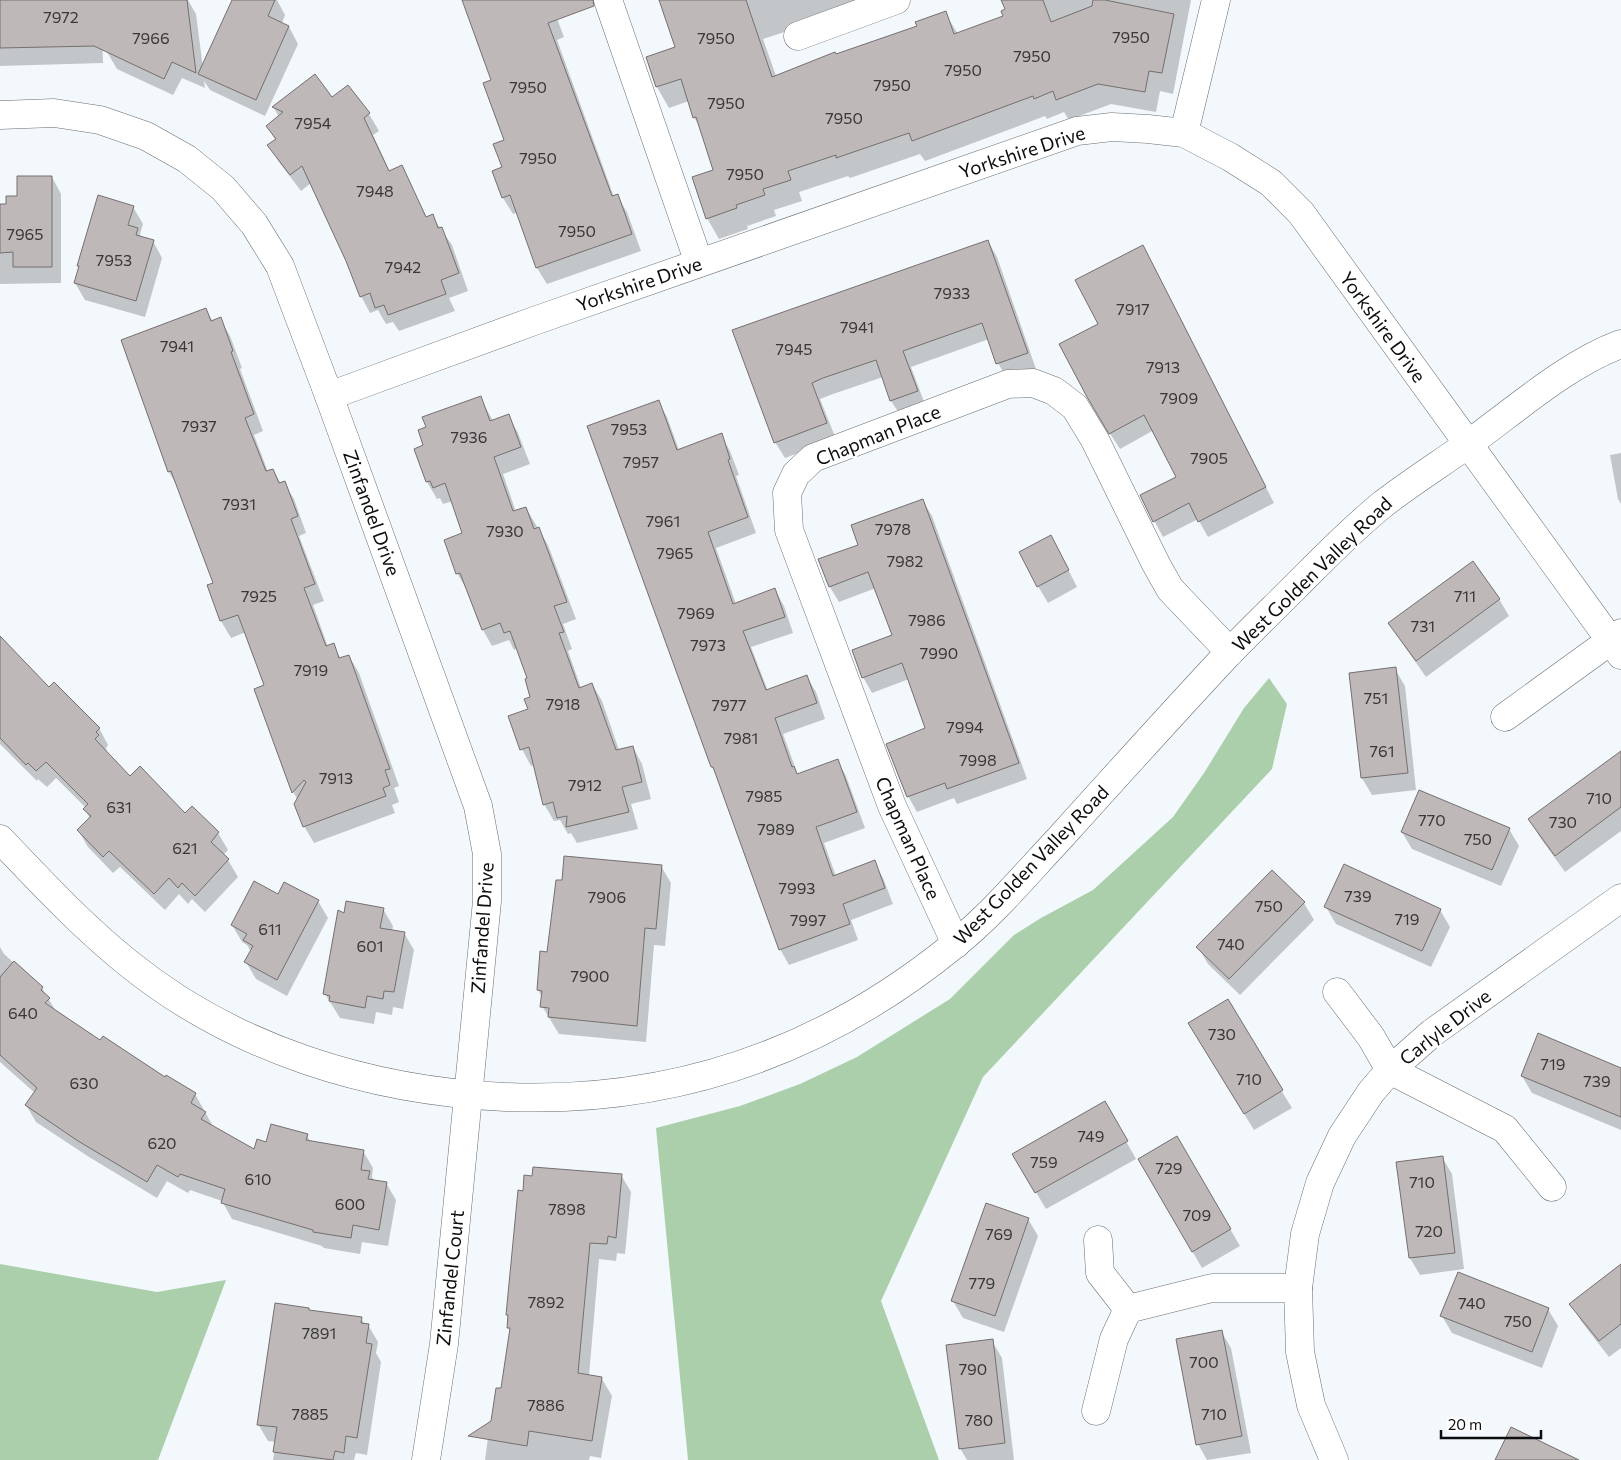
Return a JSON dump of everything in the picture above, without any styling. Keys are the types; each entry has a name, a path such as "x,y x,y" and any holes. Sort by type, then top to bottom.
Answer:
{"street":[{"path":"608,0 699,263"},
{"path":"798,36 896,0"},
{"path":"1184,133 1216,0"},
{"name":"Zinfandel Drive","path":"0,115 8,113 54,113 100,120 146,136 187,159 223,188 254,224 280,266 478,806 487,854 486,901 468,1095"},
{"name":"Yorkshire Drive","path":"329,396 534,321 1078,131 1112,127 1184,133 1230,157 1271,183 1301,213 1468,444 1617,643"},
{"name":"West Golden Valley Road","path":"0,839 78,920 132,967 192,1007 260,1043 326,1068 398,1086 468,1095 548,1099 619,1094 710,1075 764,1058 826,1031 885,997 956,944 1005,897 1230,652 1330,551 1382,505 1468,444 1517,406 1604,350 1621,344"},
{"name":"Chapman Place","path":"956,944 892,806 789,530 787,493 796,474 812,458 1008,384 1033,383 1054,391 1075,407 1095,440 1170,589 1230,652"},
{"path":"1505,717 1617,643"},
{"name":"Carlyle Drive","path":"1334,1460 1311,1405 1300,1352 1298,1288 1305,1234 1320,1183 1342,1136 1372,1092 1390,1070 1432,1033 1621,898"},
{"path":"1337,992 1371,1037 1390,1070 1505,1129 1552,1187"},
{"name":"Zinfandel Court","path":"426,1460 444,1344 468,1095"},
{"path":"1098,1240 1100,1273 1128,1309"},
{"path":"1128,1309 1212,1288 1298,1288"},
{"path":"1096,1411 1114,1340 1128,1309"}],"green space":[{"path":"1269,678 1287,704 1272,769 983,1077 881,1301 939,1460 688,1460 656,1128 740,1106 800,1084 857,1057 950,999 1014,935 1093,890 1173,817 1204,773 1244,708"},
{"path":"0,1264 157,1292 226,1280 158,1460 0,1460"}],"building":[{"path":"0,0 187,0 196,73 172,62 164,79 94,46 0,48"},
{"path":"232,0 275,0 268,16 289,26 256,100 198,74"},
{"path":"462,0 593,0 594,6 548,23 612,196 618,194 632,234 536,268 510,195 502,198 492,171 502,167 493,144 504,140 483,83 491,80"},
{"path":"659,0 746,0 772,77 835,52 836,54 917,26 915,22 946,11 954,34 1003,16 1001,11 1005,9 1001,0 1043,0 1051,22 1092,6 1093,0 1105,0 1174,14 1162,73 1149,71 1145,92 1098,84 1056,100 1053,91 1034,99 1033,96 912,141 909,133 836,158 836,155 788,171 791,180 763,189 765,195 736,205 737,208 706,219 692,177 713,170 696,117 693,118 681,79 656,87 646,57 675,47"},
{"path":"315,74 332,97 348,85 370,113 364,118 389,171 402,165 426,217 433,214 438,228 442,227 459,273 441,280 446,294 388,315 384,305 375,308 370,293 360,297 346,261 302,166 290,175 267,145 276,139 266,126 283,112 272,107"},
{"path":"17,176 52,176 52,267 13,267 13,252 0,253 0,204 6,204 6,196 17,196"},
{"path":"98,195 134,206 128,225 138,228 136,235 154,240 136,301 74,283 79,266 77,266"},
{"path":"988,240 1028,353 996,364 982,323 903,351 918,391 890,401 876,360 823,378 812,383 827,423 774,443 732,330"},
{"path":"1143,245 1266,487 1198,522 1189,503 1153,522 1140,495 1176,477 1144,415 1109,434 1059,344 1098,324 1075,280"},
{"path":"206,308 211,321 221,317 233,351 231,352 254,414 245,418 266,471 273,469 279,483 285,481 298,516 291,519 315,584 304,588 326,646 334,643 339,658 349,655 390,769 385,770 390,785 383,788 386,796 303,827 294,804 306,782 304,780 292,793 254,689 264,685 238,615 220,621 207,585 213,583 171,471 168,472 121,340"},
{"path":"481,396 490,421 509,414 521,447 494,457 513,511 526,507 534,529 539,527 567,602 554,606 564,632 559,633 579,688 592,683 616,750 633,746 642,782 622,787 629,812 566,827 567,816 557,818 553,802 543,805 529,747 520,750 508,716 528,709 524,699 530,697 525,679 527,678 510,631 504,633 500,623 482,630 460,573 456,574 444,540 462,533 445,483 433,488 430,481 426,482 414,449 423,445 418,430 426,427 422,417"},
{"path":"659,400 677,450 722,433 730,459 728,460 748,517 708,532 733,604 775,588 785,617 743,631 766,690 807,675 817,703 775,718 792,767 794,766 797,774 838,759 857,812 816,827 833,876 875,860 885,888 843,904 850,924 779,950 587,426"},
{"path":"923,499 1019,763 947,789 945,783 907,797 886,744 925,728 902,663 862,678 852,650 892,635 868,572 829,587 818,559 858,545 851,525"},
{"path":"1051,535 1069,570 1037,587 1019,552"},
{"path":"1473,561 1500,599 1416,661 1388,623"},
{"path":"0,636 49,687 54,682 100,728 96,732 99,735 95,739 130,776 140,766 185,813 192,806 219,832 211,842 229,859 195,896 182,883 178,888 169,878 154,894 109,851 103,857 77,830 91,816 83,809 88,804 46,762 36,771 28,763 26,765 0,738"},
{"path":"1396,667 1408,773 1361,778 1349,673"},
{"path":"1621,751 1621,807 1555,856 1528,819"},
{"path":"1419,790 1510,828 1492,870 1401,832"},
{"path":"564,856 662,865 656,929 645,928 637,1026 548,1017 549,1008 540,1007 542,991 537,990 540,951 547,952 556,880 562,880"},
{"path":"1344,864 1441,909 1422,951 1324,907"},
{"path":"1272,870 1305,902 1229,979 1196,947"},
{"path":"254,881 278,894 284,882 319,900 277,980 244,962 253,946 243,940 247,934 231,925"},
{"path":"346,901 384,908 380,928 405,932 394,992 384,991 383,999 367,996 365,1008 329,1001 330,996 323,994 338,910 344,913"},
{"path":"14,961 43,987 41,990 50,998 45,1003 100,1040 103,1036 165,1077 166,1075 196,1093 191,1103 206,1112 201,1119 254,1149 257,1139 266,1142 271,1124 308,1134 306,1140 364,1150 361,1170 370,1171 368,1179 387,1182 379,1230 353,1225 351,1238 313,1232 313,1230 221,1203 225,1189 180,1174 178,1177 157,1165 147,1182 78,1141 25,1105 37,1088 0,1055 0,977"},
{"path":"1228,999 1283,1090 1244,1114 1188,1023"},
{"path":"1538,1033 1621,1068 1621,1117 1521,1076"},
{"path":"1105,1101 1128,1141 1035,1193 1012,1154"},
{"path":"1177,1136 1231,1229 1192,1252 1138,1159"},
{"path":"1443,1156 1455,1253 1409,1258 1396,1162"},
{"path":"533,1167 622,1174 616,1238 608,1236 607,1244 590,1243 578,1373 602,1377 592,1441 529,1431 527,1446 468,1436 491,1421 496,1388 501,1388 510,1328 507,1328 508,1315 506,1315 518,1190 523,1191 524,1175 532,1176"},
{"path":"986,1203 1029,1218 995,1316 951,1301"},
{"path":"1621,1264 1621,1324 1599,1341 1569,1304"},
{"path":"1458,1272 1549,1308 1532,1352 1440,1316"},
{"path":"275,1303 309,1308 309,1310 362,1317 361,1323 369,1324 366,1343 372,1344 357,1438 346,1436 344,1453 335,1451 333,1460 273,1452 277,1427 257,1425"},
{"path":"1222,1330 1242,1436 1196,1445 1176,1339"},
{"path":"993,1339 1005,1443 959,1449 946,1345"},
{"path":"1511,1427 1579,1460 1495,1460"}]}
